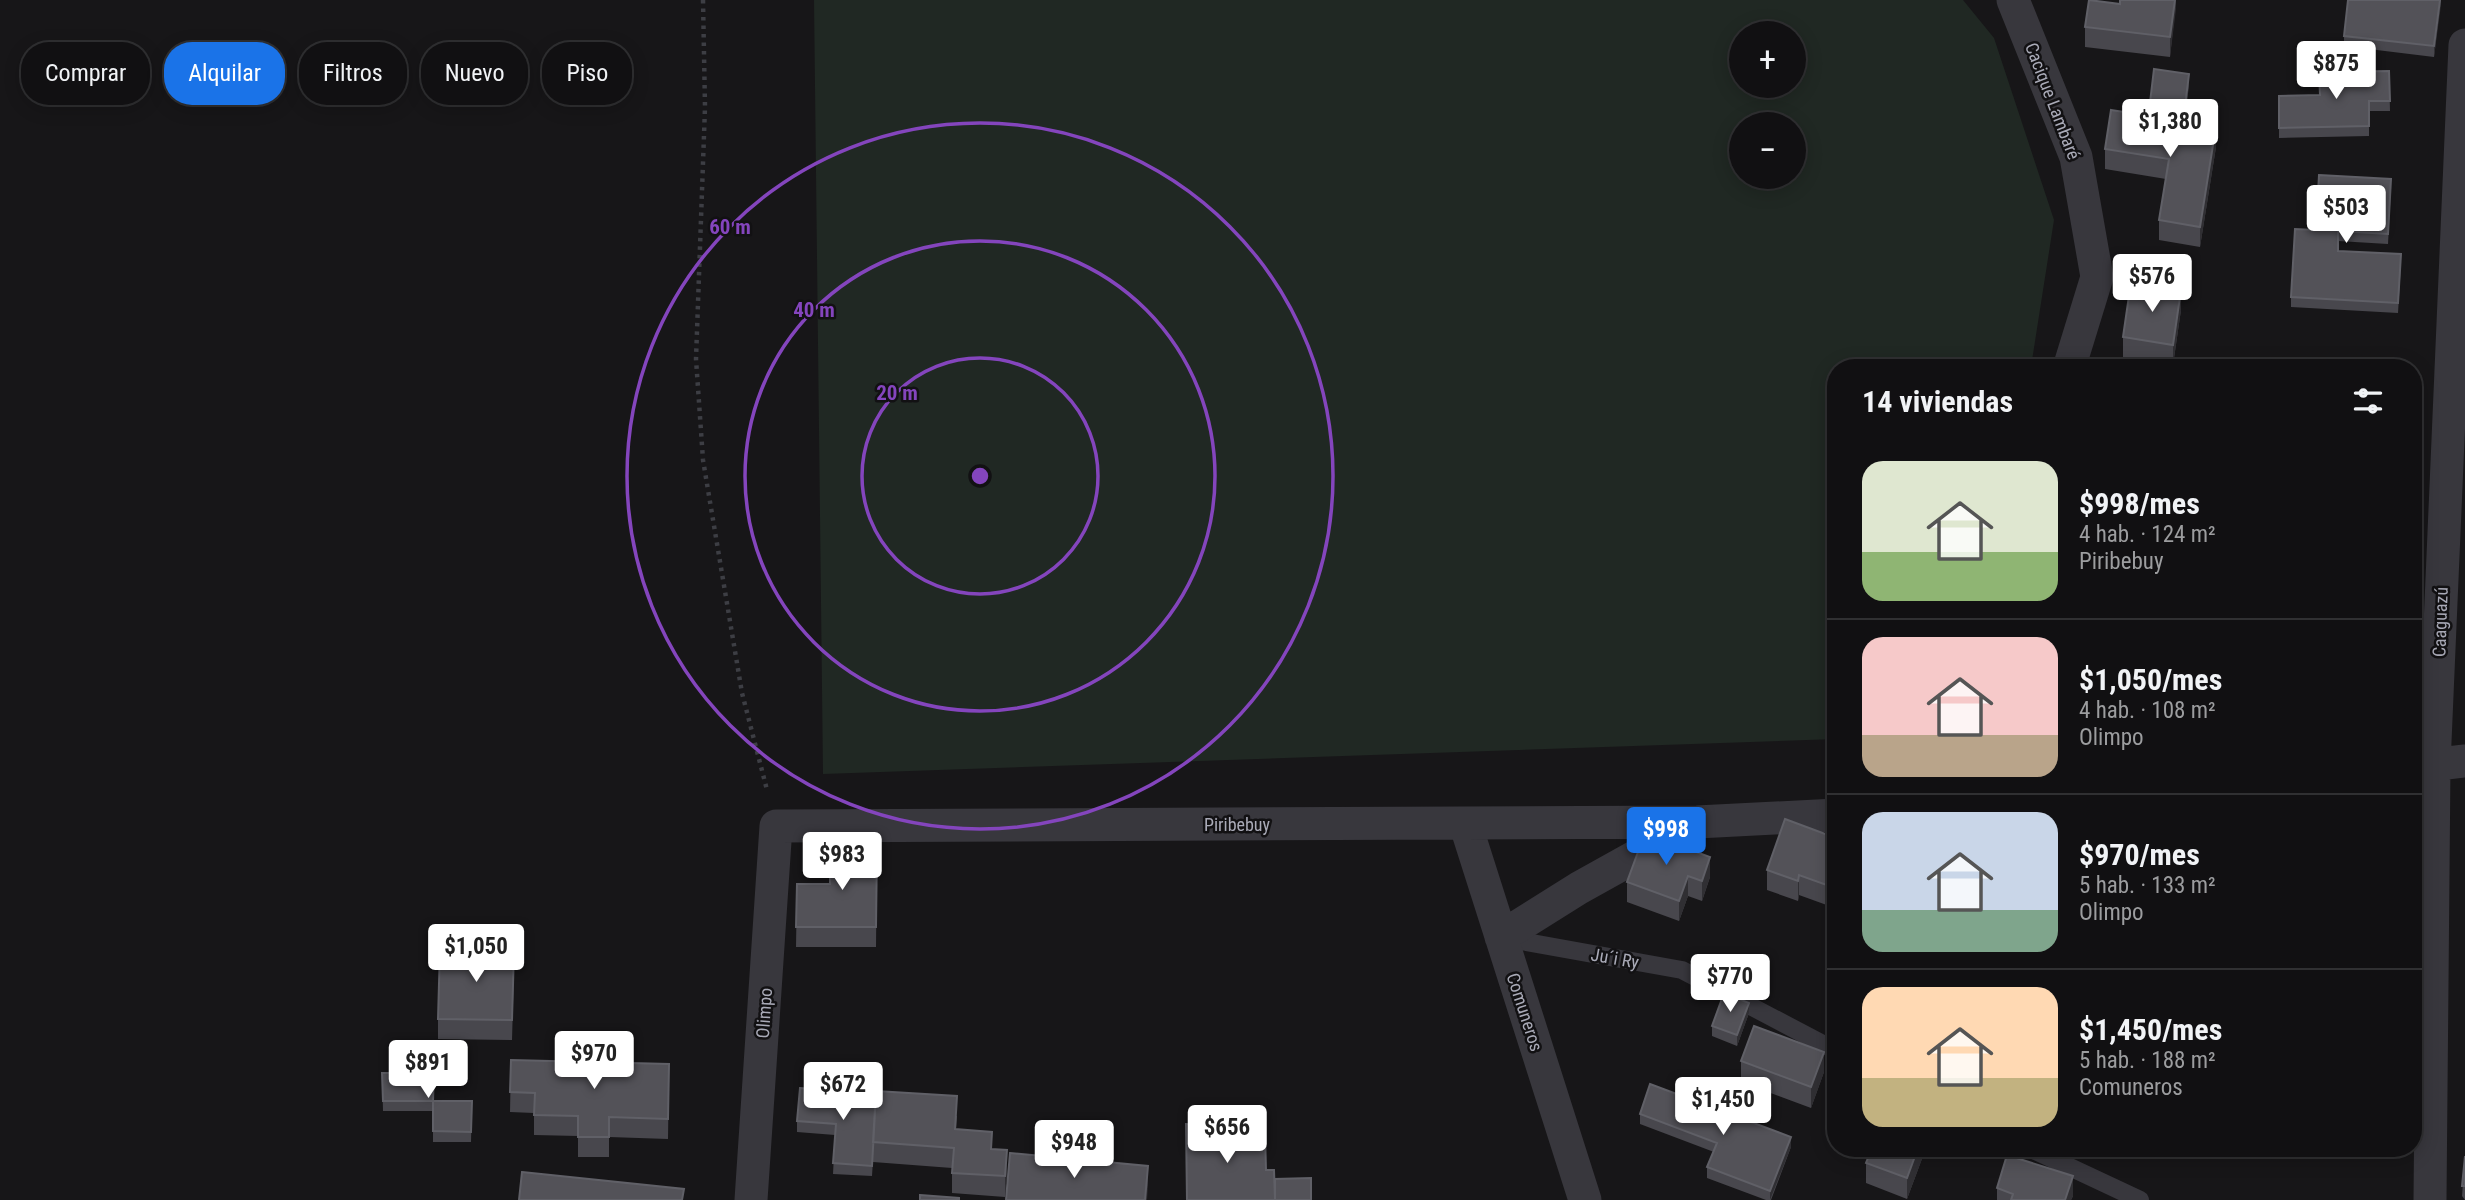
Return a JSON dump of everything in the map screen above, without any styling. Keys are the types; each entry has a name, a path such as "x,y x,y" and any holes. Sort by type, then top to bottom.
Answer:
{"street":[{"name":"Cacique Lambaré","path":"2013,0 2076,157 2097,277 2072,359"},
{"name":"Caaguazú","path":"2430,1200 2437,764 2465,45"},
{"name":"Piribebuy","path":"776,825 1697,822 1827,815"},
{"name":"Piribebuy","path":"1501,937 1579,888 1697,822"},
{"name":"Comuneros","path":"1465,823 1585,1200"},
{"name":"Olimpo","path":"751,1200 776,825"}],"lane":[{"name":"Ju´i Ry","path":"1501,937 1682,970 1827,1046"},
{"path":"2048,1157 2140,1200"}],"path":[{"path":"704,0 705,107 696,359 703,460 743,693 776,825"}],"shaded area":[{"path":"814,0 1963,0 1994,38 2054,220 2032,359 1827,359 1827,739 823,774"}],"building":[{"path":"2089,0 2120,4 2120,0 2175,0 2170,37 2085,27"},
{"path":"2348,0 2440,0 2434,46 2344,36"},
{"path":"2154,69 2189,74 2184,114 2149,111"},
{"path":"2389,71 2390,101 2369,101 2369,126 2279,128 2279,96 2320,95 2319,72"},
{"path":"2111,110 2216,126 2200,227 2159,220 2169,159 2105,149"},
{"path":"2319,175 2391,179 2388,234 2338,231 2338,251 2401,254 2398,303 2291,297 2295,229 2316,230"},
{"path":"2131,282 2181,290 2173,345 2123,337"},
{"path":"1785,819 1827,835 1827,885 1799,875 1798,881 1767,870"},
{"path":"1645,833 1710,857 1702,881 1688,876 1679,901 1627,882"},
{"path":"830,846 877,846 876,927 796,927 797,884 830,884"},
{"path":"440,948 514,950 512,1020 438,1019"},
{"path":"1724,993 1749,1003 1737,1035 1712,1026"},
{"path":"1754,1026 1824,1052 1811,1087 1741,1061"},
{"path":"511,1060 669,1064 668,1119 609,1117 609,1137 578,1137 578,1116 534,1115 535,1093 510,1092"},
{"path":"382,1073 434,1073 433,1101 383,1101"},
{"path":"1650,1084 1791,1137 1770,1191 1707,1167 1717,1143 1640,1114"},
{"path":"800,1088 876,1094 872,1166 833,1163 836,1124 797,1121"},
{"path":"876,1091 957,1096 955,1129 992,1132 991,1149 1007,1150 1005,1176 952,1173 954,1148 873,1142"},
{"path":"433,1101 472,1101 471,1132 433,1131"},
{"path":"1186,1124 1265,1132 1266,1170 1274,1170 1275,1200 1187,1200"},
{"path":"1010,1153 1148,1166 1145,1200 1006,1200"},
{"path":"2465,1156 2465,1186 2462,1186"},
{"path":"1868,1157 1915,1157 1907,1178 1866,1163"},
{"path":"2006,1157 2073,1176 2065,1200 2011,1200 2013,1194 1997,1188"},
{"path":"522,1172 684,1189 682,1200 519,1200"},
{"path":"1311,1178 1311,1200 1275,1200 1275,1179"},
{"path":"920,1195 959,1198 959,1200 920,1200"}]}
